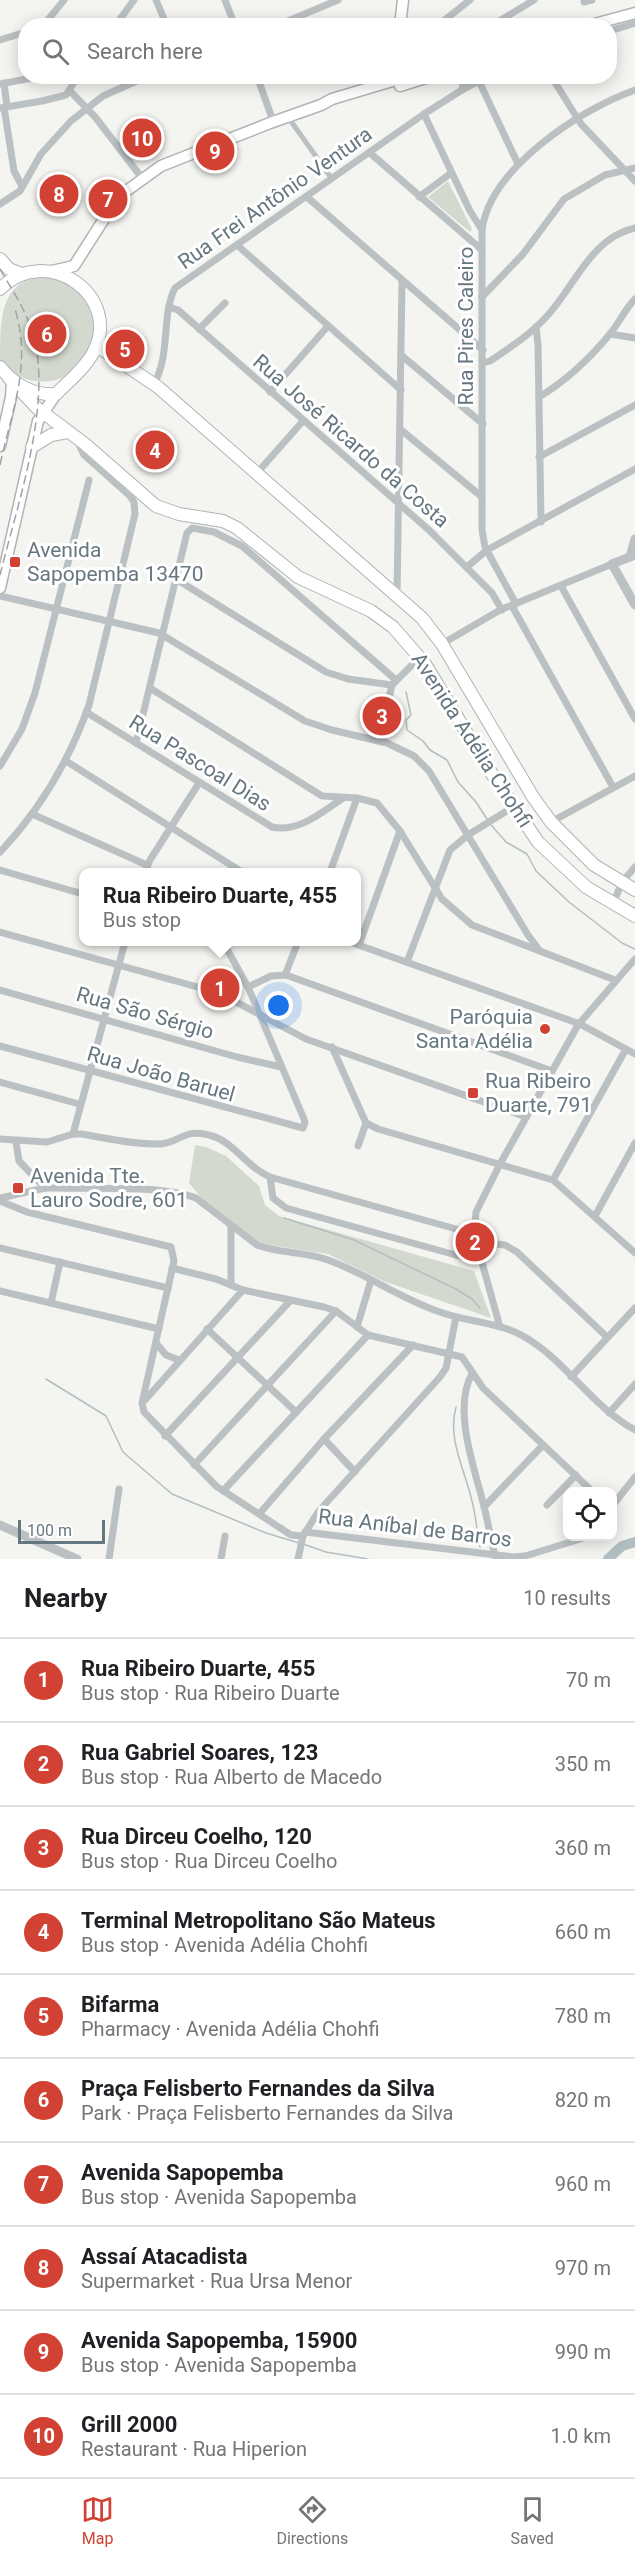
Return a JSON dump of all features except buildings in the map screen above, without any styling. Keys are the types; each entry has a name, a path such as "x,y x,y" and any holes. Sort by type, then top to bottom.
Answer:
{"highway":[{"path":"0,259 9,270 22,274"},
{"path":"0,289 22,274 42,270 52,271 79,284 89,295 97,313 98,342 87,362 56,394 34,391 10,380"},
{"name":"Avenida Adélia Chohfi","path":"98,342 109,354 154,384 422,618 442,644 533,797 551,822 594,865 635,890"},
{"name":"Avenida Adélia Chohfi","path":"0,367 43,412 156,506 179,514 223,521 237,528 298,578 356,603 384,619 406,639 420,657 513,807 550,856 586,887 635,916"},
{"path":"32,447 51,435 73,435"}],"main road":[{"path":"401,18 403,0"},
{"path":"409,18 410,0"},
{"path":"617,18 635,13"},
{"path":"357,91 364,84"},
{"path":"52,271 74,266 118,197 142,178 177,158 332,99 382,84"},
{"path":"321,105 333,105 383,84"},
{"path":"79,284 82,263 100,231 122,200 123,194"},
{"path":"0,446 11,397 10,380"},
{"path":"0,588 38,421 56,394"}],"street":[{"path":"49,18 64,0"},
{"path":"121,18 134,0"},
{"path":"156,0 164,18"},
{"path":"225,0 232,18"},
{"path":"295,18 338,0"},
{"path":"447,18 470,0"},
{"path":"504,18 534,0"},
{"path":"584,2 592,0"},
{"path":"617,29 635,23"},
{"path":"0,40 18,34"},
{"path":"18,80 2,83 14,171 22,186"},
{"path":"4,107 60,98 70,91 74,84"},
{"path":"0,204 14,196 41,154 87,107 103,96 130,84"},
{"path":"260,84 273,122"},
{"path":"462,90 463,84"},
{"name":"Rua Frei Antônio Ventura","path":"154,384 161,372 169,299 175,288 470,84"},
{"path":"479,84 518,164"},
{"path":"556,84 578,120 635,182"},
{"path":"482,230 489,203 518,164 536,148 578,120 635,90"},
{"path":"70,91 87,107 142,178"},
{"name":"Rua Pires Caleiro","path":"424,114 451,173 482,230 482,530 487,550 514,605 613,787"},
{"path":"287,116 332,179"},
{"path":"370,153 482,250"},
{"path":"482,297 523,254 564,199 605,175 635,168"},
{"path":"419,196 451,173"},
{"path":"307,197 483,350"},
{"path":"483,363 490,361 536,327 568,290 601,244 612,236 635,228"},
{"path":"237,245 401,390"},
{"path":"397,595 402,281"},
{"path":"539,397 579,367 610,334 635,299"},
{"path":"199,329 225,303"},
{"name":"Rua José Ricardo da Costa","path":"169,307 178,310 467,567 492,593 502,610"},
{"path":"270,392 328,326"},
{"path":"536,327 541,522"},
{"path":"610,334 635,338"},
{"path":"401,355 483,424"},
{"path":"539,457 635,405"},
{"path":"257,473 303,421"},
{"path":"400,429 482,497"},
{"path":"0,852 50,789 66,761 86,712 135,514 134,502 84,455 73,435"},
{"path":"467,567 487,550 635,469"},
{"path":"0,766 22,729 30,710 89,480"},
{"path":"136,743 187,533 192,528 227,537 242,546 394,683"},
{"path":"442,644 502,610 633,556 635,539"},
{"path":"612,564 635,605"},
{"path":"176,579 326,672 348,679 394,683"},
{"path":"561,586 635,719"},
{"path":"0,596 162,634 305,721 383,742 414,756 425,766 540,951"},
{"path":"383,742 385,715 394,683 420,657"},
{"path":"150,688 314,792 322,796 357,798 377,803 400,831 435,888 453,910 472,926 615,980"},
{"name":"Rua Pascoal Dias","path":"86,712 261,821 279,828 302,824 343,798"},
{"path":"66,761 234,868"},
{"path":"551,822 635,776"},
{"path":"147,868 200,783"},
{"path":"332,868 357,798"},
{"path":"407,962 450,850 468,835 513,807"},
{"path":"32,814 144,868"},
{"path":"361,939 400,831"},
{"path":"613,904 622,882 635,867"},
{"path":"0,870 79,893"},
{"path":"0,932 219,993 306,1039 526,1117"},
{"path":"72,1134 125,946"},
{"path":"226,946 248,987 281,1067"},
{"path":"285,975 296,946"},
{"path":"361,946 579,1024 635,1054"},
{"path":"500,1327 474,1234 476,1212 500,1164 579,1024 635,958"},
{"path":"248,987 271,976 285,975 552,1071"},
{"name":"Rua São Sérgio","path":"0,990 281,1067"},
{"name":"Rua João Baruel","path":"0,1046 287,1126 303,1128 306,1123 281,1067"},
{"path":"332,1047 366,1123 378,1129 553,1180 634,1251"},
{"path":"553,1180 626,1049"},
{"path":"0,1082 79,1104"},
{"path":"358,1146 366,1123"},
{"path":"0,1139 16,1142 47,1142 72,1134 162,1144 193,1133 209,1135 230,1145 256,1170 270,1177 474,1234"},
{"path":"16,1142 19,1161 45,1188"},
{"path":"595,1216 635,1143"},
{"path":"270,1177 273,1198 286,1208 463,1257 481,1259"},
{"path":"0,1200 45,1188 178,1192 196,1198 245,1238 267,1249 327,1259 429,1308 500,1327 530,1341 609,1413 635,1430"},
{"path":"0,1200 27,1212 168,1246 174,1256 142,1403"},
{"path":"231,1226 231,1285"},
{"path":"476,1242 505,1245 517,1252 607,1337"},
{"path":"0,1248 168,1288"},
{"path":"51,1304 60,1262"},
{"path":"172,1268 243,1290 336,1311 368,1335 462,1357 483,1388 589,1487"},
{"path":"357,1327 371,1280"},
{"path":"142,1403 243,1290"},
{"path":"0,1291 159,1329"},
{"path":"165,1436 290,1301"},
{"path":"571,1377 635,1308"},
{"path":"194,1465 266,1384 336,1311"},
{"path":"298,1559 304,1536 318,1512 446,1368 456,1317"},
{"path":"207,1329 296,1412"},
{"path":"223,1491 368,1335"},
{"path":"156,1344 166,1355 179,1360"},
{"path":"260,1512 324,1439 413,1345"},
{"path":"472,1374 466,1390 466,1426 471,1460 495,1556"},
{"path":"609,1413 635,1384"},
{"name":"Rua Aníbal de Barros","path":"142,1403 144,1412 165,1436 223,1491 260,1512 291,1535 495,1556 525,1556 574,1541"},
{"path":"324,1439 355,1472"},
{"path":"484,1507 543,1445"},
{"path":"547,1505 576,1475"},
{"path":"617,1500 635,1477"},
{"path":"109,1559 119,1489"},
{"path":"0,1525 77,1559"},
{"path":"221,1559 225,1536"}],"shaded area":[{"path":"448,181 472,229 470,232 428,197"},
{"path":"47,277 70,285 85,300 93,318 92,338 86,357 73,372 54,380 30,380 13,373 0,360 2,316 11,292 20,284 31,279"},
{"path":"195,1145 226,1156 259,1186 265,1205 279,1216 474,1271 491,1318 383,1281 328,1254 263,1244 238,1231 209,1207 189,1183"}],"waterway":[{"path":"406,692 411,715 406,720 407,730 423,741 430,750 447,760 458,782 476,802 487,819"},
{"path":"491,825 506,842 527,854 536,871 569,902 622,943 635,949"},
{"path":"284,1218 354,1240 456,1289 472,1299 480,1308"},
{"path":"46,1379 106,1416 123,1452 172,1494 266,1533 299,1543"},
{"path":"456,1407 455,1443 469,1489 480,1547"},
{"path":"608,1559 622,1546 635,1542"},
{"path":"303,1544 326,1552 368,1559"}],"railway":[{"path":"0,269 23,308 33,334 38,362 39,391 30,454 0,575"},
{"path":"0,465 15,405 21,367 22,347 14,306"}],"place":[{"name":"Grill 2000","path":"142,138"},
{"name":"Avenida Sapopemba, 15900","path":"215,151"},
{"name":"Assaí Atacadista","path":"59,194"},
{"name":"Avenida Sapopemba","path":"108,199"},
{"name":"Praça Felisberto Fernandes da Silva","path":"47,334"},
{"name":"Bifarma","path":"125,349"},
{"name":"Terminal Metropolitano São Mateus","path":"155,450"},
{"name":"Avenida Sapopemba 13470","path":"15,562"},
{"name":"Rua Dirceu Coelho, 120","path":"382,716"},
{"name":"Rua Ribeiro Duarte, 455","path":"220,988"},
{"name":"Paróquia Santa Adélia","path":"545,1029"},
{"name":"Rua Ribeiro Duarte, 791","path":"473,1093"},
{"name":"Avenida Tte. Lauro Sodre, 601","path":"18,1188"},
{"name":"Rua Gabriel Soares, 123","path":"475,1242"}]}
